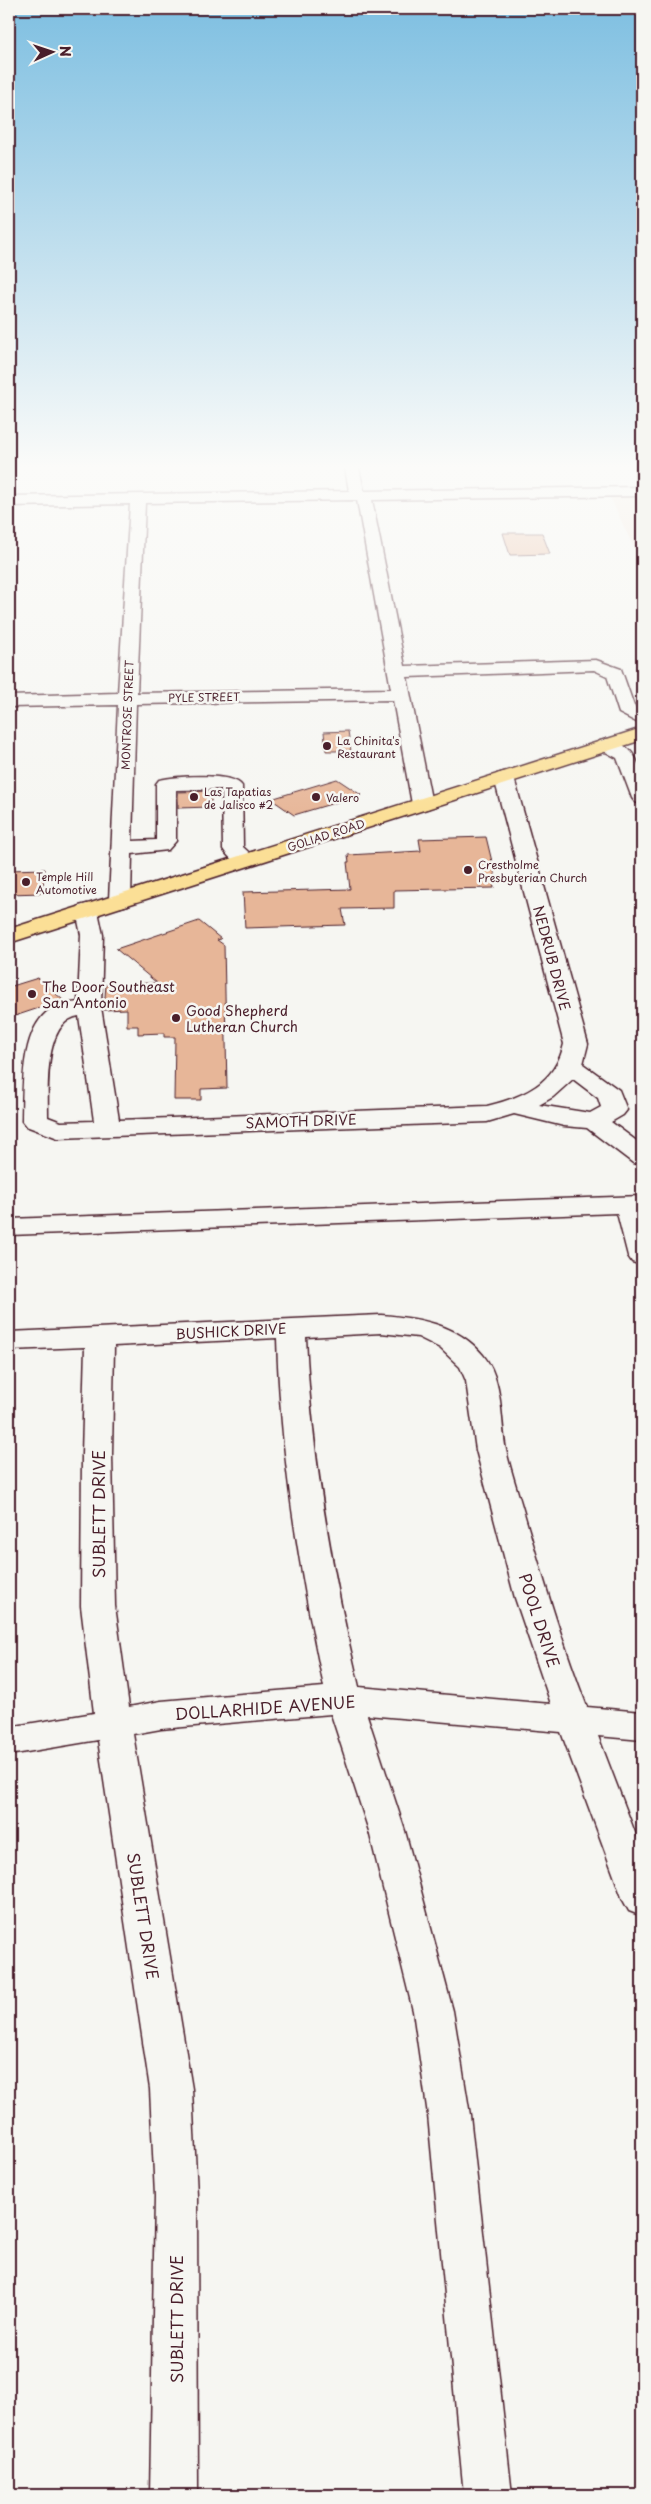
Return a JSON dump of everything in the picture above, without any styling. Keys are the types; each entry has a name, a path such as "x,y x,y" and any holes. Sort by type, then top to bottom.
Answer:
{"main road":[{"name":"GOLIAD ROAD","path":"9,936 642,734"}],"street":[{"name":"MONTROSE STREET","path":"120,900 122,848 145,784 127,699 133,585"},
{"path":"378,585 422,804"},
{"path":"396,672 596,665 615,673 626,709 642,719"},
{"name":"PYLE STREET","path":"9,702 400,694"},
{"path":"607,745 625,755 642,798"},
{"name":"NEDRUB DRIVE","path":"504,778 576,1044 575,1058 562,1079 539,1094"},
{"path":"122,848 160,846 166,841 145,784 222,783 232,786 233,849 246,860"},
{"path":"87,911 92,935 89,1007 108,1128"},
{"name":"SAMOTH DRIVE","path":"89,1007 59,1013 46,1026 38,1058 34,1121 58,1130 487,1114 514,1107 539,1094"},
{"path":"570,1066 610,1095 614,1110 594,1121"},
{"path":"514,1107 564,1118 594,1121 642,1157"},
{"path":"9,1227 636,1205 642,1256"},
{"name":"BUSHICK DRIVE","path":"9,1341 381,1324 409,1326 427,1330 450,1341"},
{"path":"292,1328 293,1381 308,1513 320,1590 344,1699 387,1831 433,2011 449,2115 488,2495"},
{"name":"SUBLETT DRIVE","path":"100,1338 97,1454 98,1606 113,1721 171,2089 176,2196 174,2495"},
{"name":"POOL DRIVE","path":"450,1341 474,1362 481,1381 491,1450 532,1598 555,1669 576,1720 642,1900"},
{"name":"DOLLARHIDE AVENUE","path":"9,1741 113,1721 344,1699 642,1726"}],"building":[{"path":"348,731 351,751 326,751 324,732"},
{"name":"Valero","path":"337,779 361,795 294,815 271,799"},
{"name":"Las Tapatias de Jalisco #2","path":"211,791 211,807 178,808 178,792"},
{"name":"Crestholme Presbyterian Church","path":"486,837 496,878 492,878 494,888 394,890 394,908 342,909 345,925 245,928 243,892 350,889 348,855 421,851 419,839"},
{"name":"Temple Hill Automotive","path":"45,869 42,893 9,894 9,870"},
{"name":"Good Shepherd Lutheran Church","path":"199,921 221,939 217,940 224,945 227,1088 201,1089 201,1100 174,1100 175,1037 164,1037 164,1033 138,1034 138,1026 127,1026 127,1009 104,1010 106,984 157,983 116,949"},
{"name":"The Door Southeast San Antonio","path":"38,978 63,1000 9,1018 9,987"}],"place":[{"name":"La Chinita's Restaurant","path":"327,746"},
{"name":"Las Tapatias de Jalisco #2","path":"194,797"},
{"name":"Valero","path":"316,797"},
{"name":"Crestholme Presbyterian Church","path":"468,870"},
{"name":"Temple Hill Automotive","path":"26,882"},
{"name":"The Door Southeast San Antonio","path":"32,994"},
{"name":"Good Shepherd Lutheran Church","path":"176,1018"}]}
